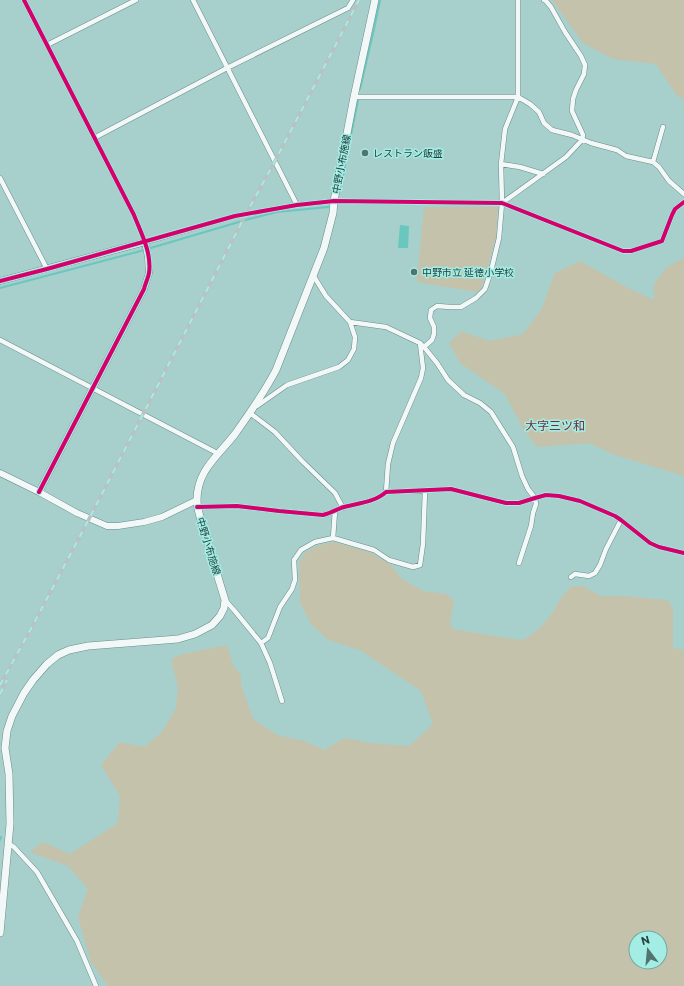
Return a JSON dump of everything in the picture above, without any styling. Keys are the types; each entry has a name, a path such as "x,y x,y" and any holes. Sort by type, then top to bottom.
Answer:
{"main road":[{"name":"中野小布施線","path":"225,600 197,504 197,490 200,478 217,453 234,435 252,411 268,386 276,370 324,248 333,213 354,97 375,0"},
{"path":"0,933 3,883 9,844 10,824 10,789 5,748 7,731 12,716 24,693 47,664 58,655 69,650 88,646 178,639 195,634 212,624 220,616 224,608 225,600"}],"street":[{"path":"24,0 134,215 145,242 149,273 144,289 39,492"},
{"path":"47,45 136,0"},
{"path":"193,0 297,205"},
{"path":"94,138 227,68 348,8 353,0"},
{"path":"424,347 432,340 434,334 434,327 430,318 431,310 437,306 450,308 461,307 476,298 485,289 491,271 499,238 502,203 501,164 505,129 518,97 518,0"},
{"path":"502,203 566,157 582,140 583,134 572,111 573,99 584,74 585,65 551,7 544,0"},
{"path":"354,97 518,97 530,104 539,112 544,123 552,130 617,150 626,156 653,162 659,167 669,181 684,194"},
{"path":"653,162 663,126"},
{"path":"501,164 520,167 543,174"},
{"path":"0,178 46,269"},
{"path":"0,281 235,216 297,205 334,201 502,203 623,251 631,252 662,241 672,215 684,202"},
{"path":"314,275 326,296 350,322 355,337 354,349 348,360 339,367 287,385 252,411 275,432 335,493 342,508"},
{"path":"350,322 386,327 420,343 437,363 448,380 464,394 492,412 512,447 522,476 528,489 535,498 536,504 532,513 531,526 519,563"},
{"path":"1,342 217,453"},
{"path":"0,473 77,513 108,526 118,526 162,518 197,504 237,506 323,515 330,514 342,508 381,497 386,492 388,464 393,443 421,378 423,368 420,343"},
{"path":"386,492 451,489 506,502 519,503 546,495 559,496 580,502 621,520 650,543 659,547 684,553"},
{"path":"261,642 268,638 280,607 292,589 295,580 294,560 301,550 315,542 333,538 374,550 388,560 413,567 420,565 423,544 425,491"},
{"path":"333,538 335,511"},
{"path":"571,577 575,574 589,576 595,573 621,520"},
{"path":"225,600 261,642 270,663 282,701"},
{"path":"9,844 14,847 38,872 77,941 96,986"}],"shaded area":[{"path":"552,0 684,0 684,99 677,96 656,64 613,59 583,43"},
{"path":"424,207 498,207 496,238 482,286 477,292 417,282"},
{"path":"683,258 684,476 615,455 589,443 537,447 523,429 505,394 460,363 449,343 461,331 489,341 523,334 541,310 555,273 580,261 626,287 654,300 654,284 666,268"},
{"path":"334,542 371,553 391,565 402,579 423,591 446,594 451,598 454,604 450,619 452,629 520,640 527,638 540,628 553,612 561,598 572,586 582,586 601,596 624,596 667,600 673,608 673,648 684,650 684,986 108,986 91,962 78,917 88,889 68,866 30,852 43,842 70,854 118,823 120,796 101,765 120,742 144,747 162,732 176,708 178,687 171,659 182,654 227,645 233,665 241,675 241,685 253,719 277,735 304,741 324,750 345,738 369,743 409,746 433,724 421,691 360,650 328,640 311,624 300,603 299,563 306,552 317,546"}],"water":[{"path":"400,225 409,226 408,248 398,248"}],"waterway":[{"path":"360,89 380,0"},
{"path":"341,185 358,100"},
{"path":"0,288 137,252 277,212 328,207"}],"railway":[{"path":"0,685 89,519 246,214 359,0"},
{"path":"0,694 7,680"}],"cycle path":[{"path":"24,0 134,215 145,243 150,266 149,275 144,289 39,492"},
{"path":"0,281 235,216 297,205 334,201 502,203 623,251 631,251 662,241 675,209 684,202"},
{"path":"197,507 237,506 323,515 344,507 372,500 386,492 451,489 506,503 519,503 546,495 559,496 580,501 615,516 650,543 659,547 684,553"}],"place":[{"name":"レストラン飯盛","path":"365,153"},
{"name":"中野市立 延徳小学校","path":"414,272"}],"district":[{"name":"大字三ツ和","path":"555,426"}]}
